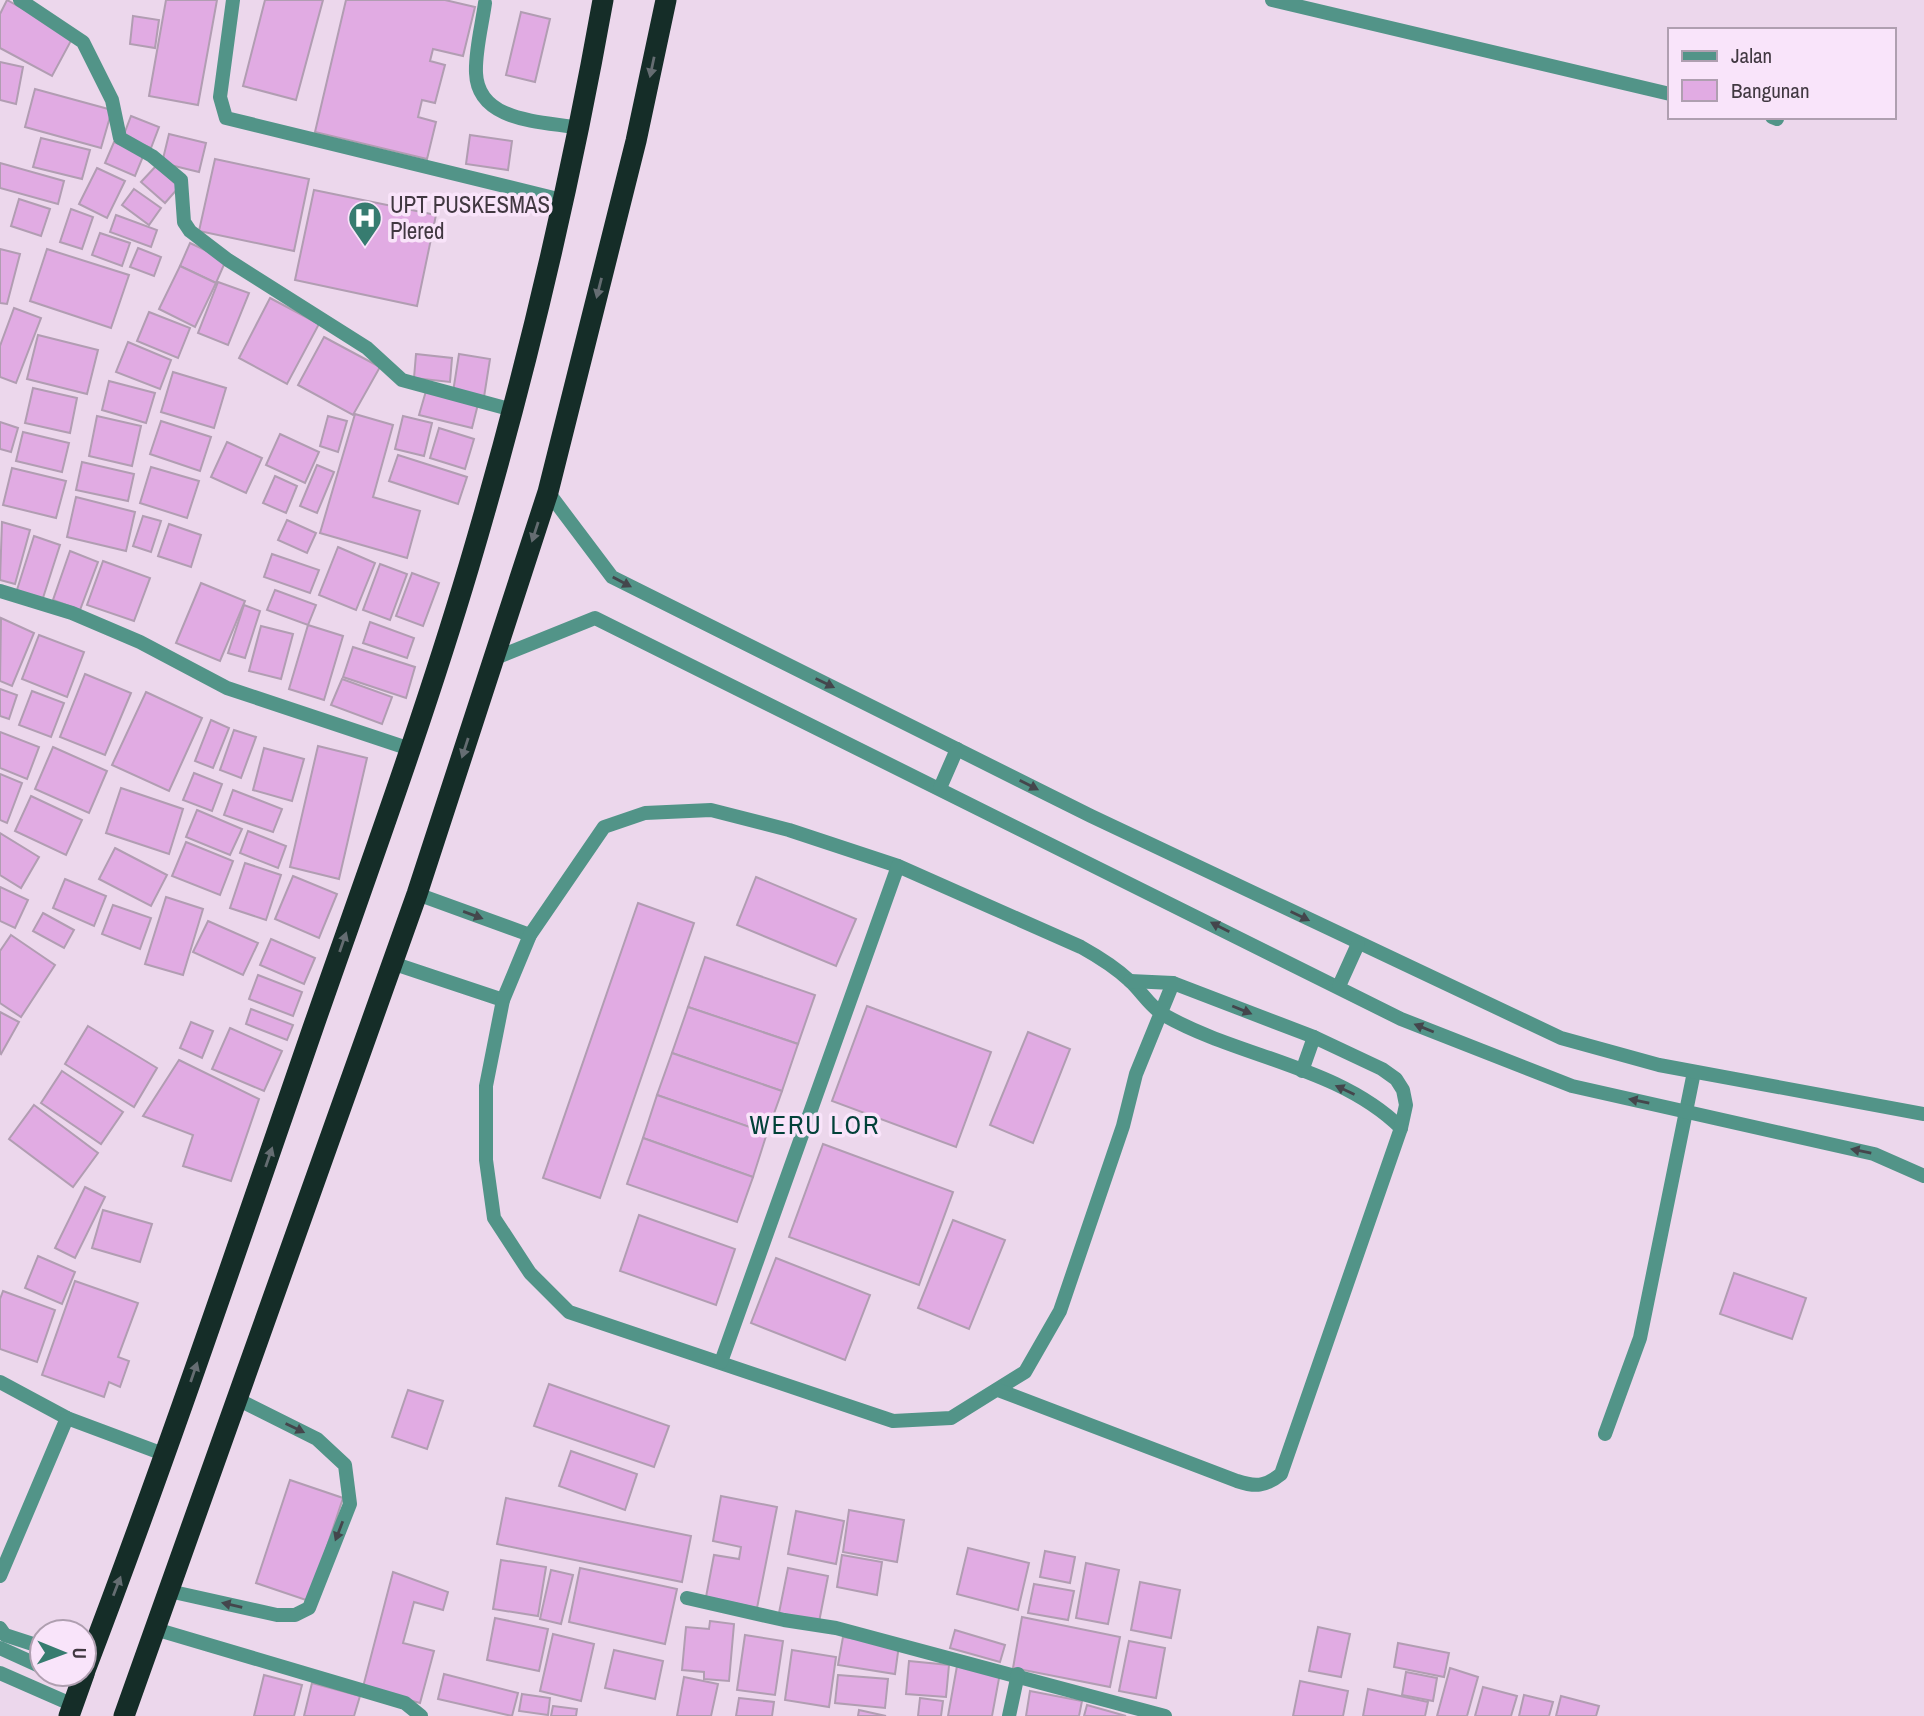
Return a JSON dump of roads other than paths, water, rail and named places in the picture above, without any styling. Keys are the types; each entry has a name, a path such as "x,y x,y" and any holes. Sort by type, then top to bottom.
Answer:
{"highway":[{"path":"98,1635 166,1455 410,749 469,568 513,410 580,128 603,0"},
{"path":"124,1716 417,894 548,492 636,141 666,0"},
{"path":"71,1711 79,1688"}],"street":[{"path":"20,0 83,42 112,100 120,138 152,156 181,180 184,222 190,231 228,260 367,348 402,380 513,410"},
{"path":"233,0 220,97 226,118 562,200"},
{"path":"1272,0 1668,94"},
{"path":"485,3 476,74 483,98 498,113 580,128"},
{"path":"548,492 612,577 1358,944 1561,1038 1659,1065 1924,1114"},
{"path":"0,591 72,613 117,632 227,688 410,749"},
{"path":"493,659 595,618 1401,1019 1572,1086 1874,1154 1924,1176"},
{"path":"940,788 957,749"},
{"path":"1173,983 1161,1014 1136,1074 1123,1126 1060,1311 1026,1372 951,1418 893,1421 569,1312 530,1273 494,1218 486,1160 486,1086 503,1000 530,935 604,827 645,813 711,810 789,830 898,866 1082,947 1102,958 1130,981 1161,1014 1301,1071 1371,1103 1401,1128"},
{"path":"721,1362 898,866"},
{"path":"417,894 530,935"},
{"path":"1339,986 1358,944"},
{"path":"393,963 503,1000"},
{"path":"998,1390 1237,1481 1253,1486 1268,1484 1280,1474 1401,1128 1406,1105 1403,1090 1396,1079 1382,1069 1314,1037 1173,983 1130,981"},
{"path":"1301,1071 1314,1037"},
{"path":"1605,1434 1640,1338 1695,1072"},
{"path":"0,1382 67,1418 166,1455"},
{"path":"169,1591 277,1615 295,1615 309,1608 350,1504 345,1465 317,1438 239,1399"},
{"path":"0,1576 67,1418"},
{"path":"687,1598 784,1620 836,1628 1018,1674 1157,1715"},
{"path":"0,1628 5,1635 28,1642"},
{"path":"155,1629 405,1703 421,1716"},
{"path":"0,1648 28,1661"},
{"path":"0,1673 71,1711"},
{"path":"1009,1716 1018,1674"}],"place":[{"name":"UPT PUSKESMAS Plered","path":"365,248"}],"district":[{"name":"WERU LOR","path":"815,1125"}]}
